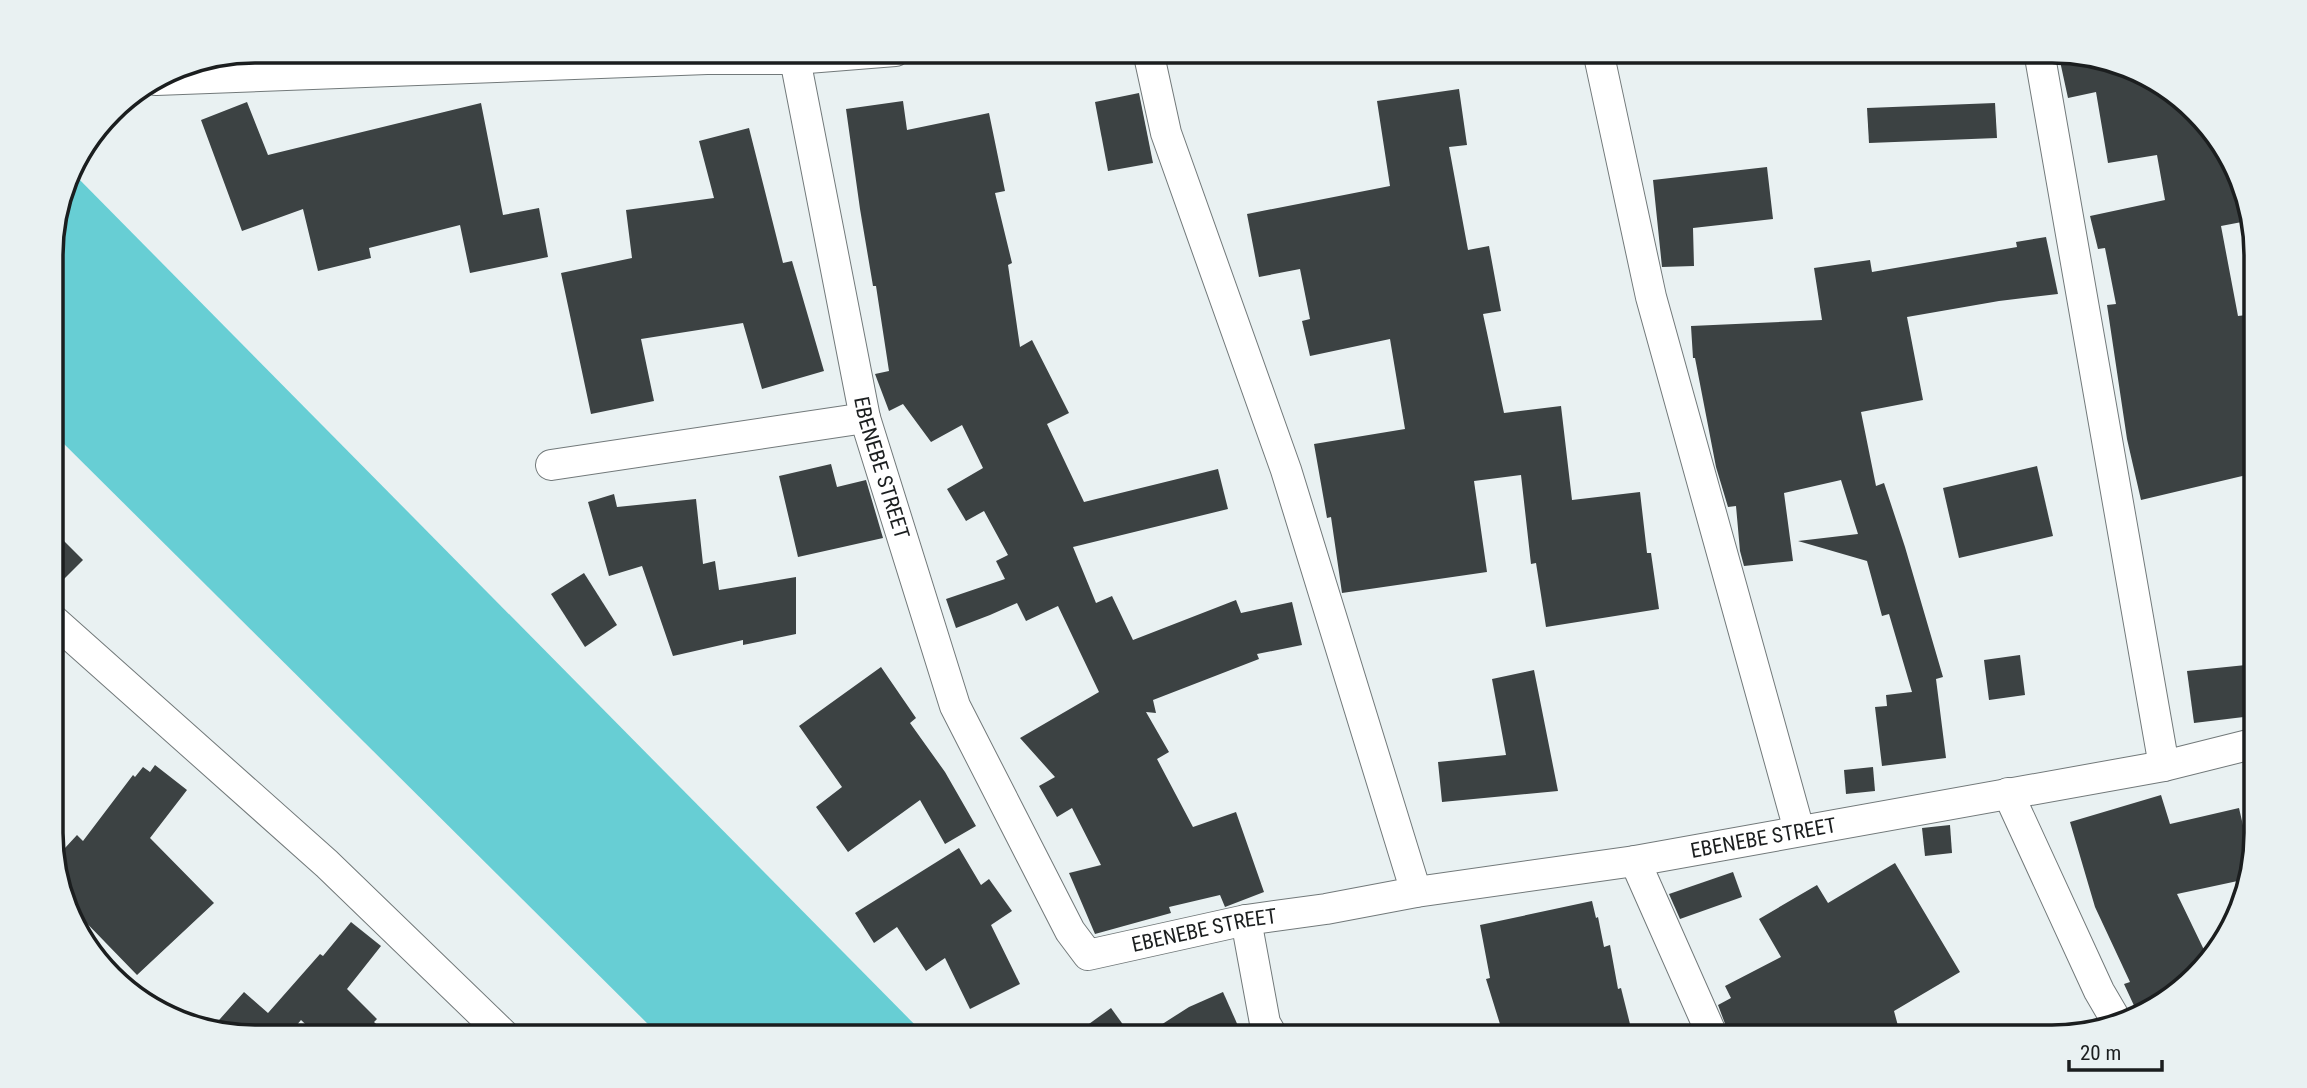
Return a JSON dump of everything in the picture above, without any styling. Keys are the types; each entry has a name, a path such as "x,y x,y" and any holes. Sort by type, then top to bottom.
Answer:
{"street":[{"path":"179,79 603,63"},
{"name":"EBENEBE STREET","path":"796,63 866,418 955,706 1064,920 1088,955 1246,920 1326,909 1416,892 1635,861 2164,766 2244,746"},
{"path":"1151,63 1166,133 1286,470 1416,892"},
{"path":"1601,63 1651,297 1800,830"},
{"path":"2041,63 2164,766"},
{"path":"551,465 866,418"},
{"path":"63,629 327,864 494,1025"},
{"path":"2008,793 2099,991 2113,1014"},
{"path":"1635,861 1708,1025"},
{"path":"1246,920 1266,1025"}],"water":[{"path":"79,179 915,1025 649,1025 63,443 63,243 70,206"}],"building":[{"path":"2060,63 2101,70 2148,89 2188,119 2218,159 2229,182 2240,222 2221,226 2238,316 2244,315 2244,476 2141,500 2127,439 2107,305 2116,304 2105,248 2098,249 2090,216 2165,200 2157,155 2108,163 2096,92 2068,98"},
{"path":"1459,89 1467,145 1449,147 1468,250 1489,246 1501,311 1483,314 1504,413 1561,406 1572,500 1640,492 1647,553 1651,553 1659,609 1546,627 1536,563 1531,564 1521,475 1474,481 1487,572 1342,593 1331,517 1327,518 1314,444 1405,429 1390,339 1310,356 1302,321 1310,319 1300,269 1259,277 1247,214 1390,186 1377,101"},
{"path":"1139,93 1153,163 1108,171 1095,102"},
{"path":"903,101 907,130 989,113 1005,191 995,193 1012,263 1008,265 1020,347 1032,340 1069,413 1047,424 1084,502 1218,469 1228,509 1073,547 1096,603 1112,596 1133,640 1236,600 1241,613 1292,602 1302,645 1257,654 1259,659 1153,700 1156,713 1146,712 1169,752 1157,759 1193,827 1236,812 1264,892 1225,907 1220,895 1169,907 1171,913 1095,934 1069,873 1101,865 1072,808 1057,817 1039,786 1055,777 1020,738 1099,692 1058,606 1026,621 1017,603 956,628 946,599 1005,579 996,561 1008,555 984,511 966,521 947,489 983,468 962,425 931,442 903,404 889,411 875,374 889,371 876,286 873,286 860,209 846,109"},
{"path":"247,102 268,155 481,103 503,215 539,208 548,257 470,273 460,225 369,248 371,258 318,271 303,209 242,231 201,120"},
{"path":"1995,103 1997,138 1869,143 1867,108"},
{"path":"749,128 783,263 792,261 824,371 762,389 743,323 641,339 654,401 591,414 561,273 632,258 626,210 714,198 699,141"},
{"path":"1767,167 1773,219 1693,228 1694,266 1662,267 1653,180"},
{"path":"2046,237 2058,294 1907,317 1923,400 1861,412 1876,486 1884,483 1943,677 1936,679 1946,758 1882,766 1875,707 1887,706 1886,695 1912,692 1889,614 1882,616 1867,561 1798,541 1858,534 1841,480 1784,493 1793,561 1744,566 1736,506 1728,507 1716,467 1693,358 1691,326 1822,320 1814,268 1870,260 1872,272 2017,247 2016,242"},
{"path":"831,464 837,487 866,480 883,538 798,557 779,476"},
{"path":"2037,466 2053,536 1959,558 1943,488"},
{"path":"614,494 617,507 696,499 703,564 715,561 719,590 796,577 796,634 743,645 743,640 673,656 642,566 609,576 588,502"},
{"path":"63,540 83,560 63,580"},
{"path":"584,573 617,625 585,647 551,594"},
{"path":"2020,655 2025,695 1989,700 1984,660"},
{"path":"2244,665 2244,717 2194,723 2187,671"},
{"path":"881,667 916,718 910,723 945,772 976,826 945,844 920,800 848,852 816,807 842,787 799,726"},
{"path":"1534,670 1558,791 1442,802 1438,762 1506,755 1492,679"},
{"path":"155,765 187,790 150,838 214,903 137,975 86,922 70,882 64,849 77,835 83,841 133,775 135,777 143,767 150,772"},
{"path":"1873,767 1875,791 1846,794 1844,770"},
{"path":"2161,795 2170,824 2239,808 2244,833 2237,881 2177,894 2204,950 2188,969 2169,985 2134,1006 2124,984 2130,982 2095,907 2070,822"},
{"path":"1950,825 1952,853 1925,856 1922,828"},
{"path":"959,848 981,885 989,879 1012,911 991,925 1020,984 970,1009 945,958 926,971 897,927 874,943 855,913"},
{"path":"1895,863 1960,972 1894,1011 1898,1025 1726,1025 1718,1005 1731,998 1725,986 1781,957 1759,919 1817,885 1828,903"},
{"path":"1733,872 1742,897 1680,919 1669,894"},
{"path":"1592,901 1604,947 1610,945 1618,989 1621,988 1630,1025 1500,1025 1486,979 1490,978 1480,925"},
{"path":"351,922 381,946 347,989 377,1019 374,1022 377,1025 306,1025 301,1020 297,1025 243,1025 218,1021 244,992 268,1013 320,954 323,956"},
{"path":"1223,992 1238,1025 1161,1025 1189,1007"},
{"path":"1111,1008 1123,1025 1088,1025"}]}
